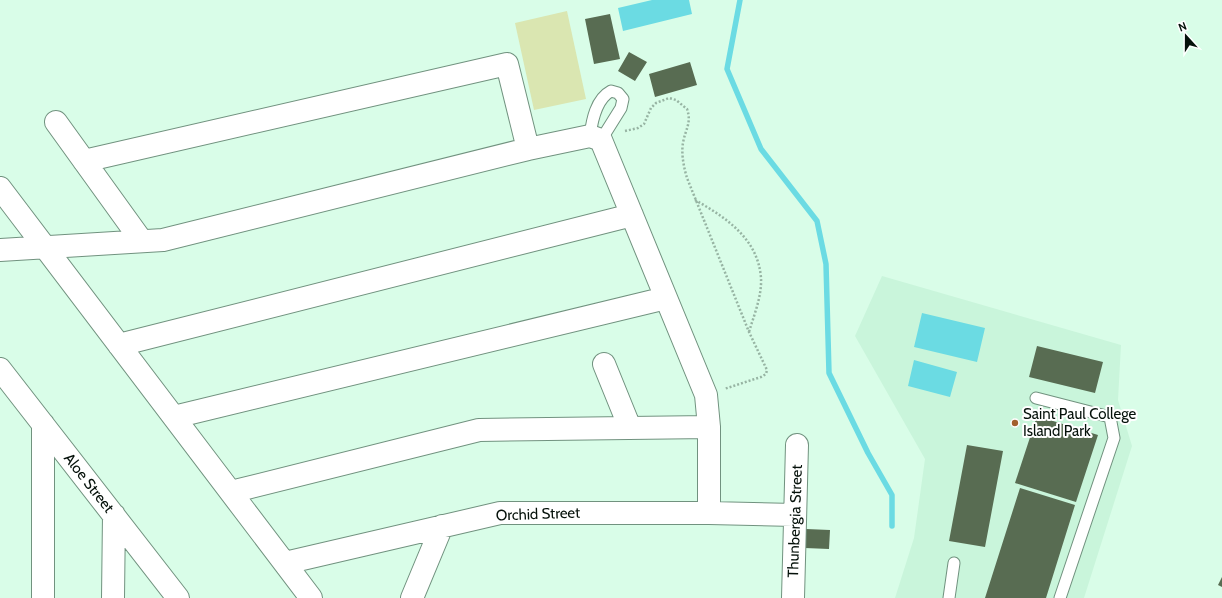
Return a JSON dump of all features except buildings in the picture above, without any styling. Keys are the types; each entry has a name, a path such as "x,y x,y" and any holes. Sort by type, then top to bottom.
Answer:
{"street":[{"path":"84,161 507,64 528,149"},
{"path":"56,122 141,240"},
{"path":"0,250 141,240 163,240 528,149 600,135 706,395 709,427 709,513"},
{"path":"0,188 311,598"},
{"path":"119,345 632,215"},
{"path":"174,417 666,298"},
{"path":"604,364 630,428"},
{"name":"Aloe Street","path":"0,368 177,597"},
{"path":"43,598 44,424"},
{"path":"231,492 479,430 709,427"},
{"name":"Thunbergia Street","path":"793,598 797,445"},
{"name":"Orchid Street","path":"285,563 500,513 709,513 795,515"},
{"path":"113,598 114,515"},
{"path":"412,598 442,526"}],"lane":[{"path":"1036,398 1110,417 1114,438 1060,598"},
{"path":"949,598 954,563"}],"path":[{"path":"600,135 638,128 647,120 651,108 662,100 676,100 682,103 690,116 690,123 683,144 684,168 694,199 749,332 767,370 766,374 706,395"},
{"path":"694,199 734,225 752,249 758,264 761,279 759,295 749,332"}],"shaded area":[{"path":"567,11 586,99 534,110 515,23"},
{"name":"Saint Paul College Island Park","path":"882,276 1121,345 1118,400 1132,446 1084,598 895,598 914,538 925,459 855,336"}],"water":[{"path":"652,0 689,0 692,14 623,31 618,8"},
{"path":"922,313 985,328 977,362 914,347"},
{"path":"914,360 957,372 950,397 908,386"}],"waterway":[{"path":"740,0 727,69 761,149 817,221 826,264 829,373 868,453 892,495 892,526"}],"place":[{"name":"Saint Paul College Island Park","path":"1015,423"}]}
